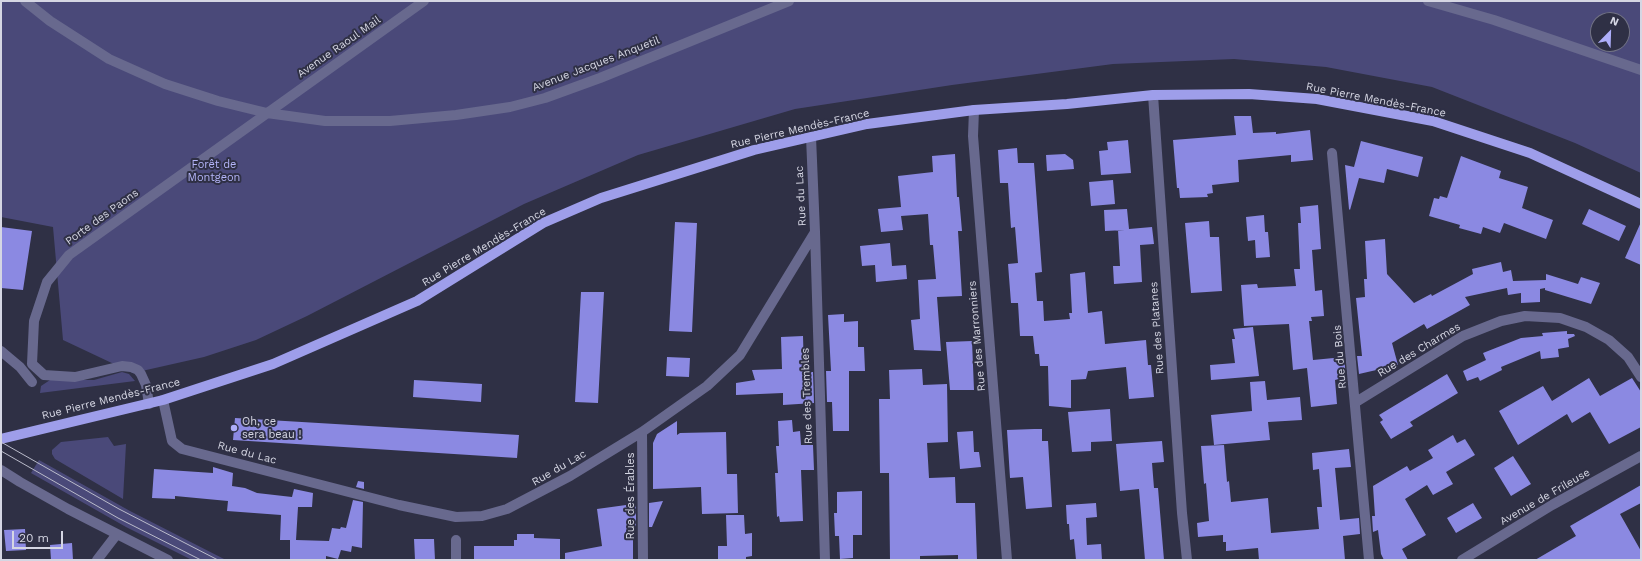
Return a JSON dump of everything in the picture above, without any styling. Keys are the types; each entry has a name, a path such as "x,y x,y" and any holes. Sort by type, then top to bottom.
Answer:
{"main road":[{"name":"Rue Pierre Mendès-France","path":"1,439 149,404 273,364 417,301 543,223 601,198 754,150 867,124 974,110 1067,104 1153,95 1249,94 1318,99 1433,121 1530,153 1641,204"}],"street":[{"name":"Avenue Jacques Anquetil","path":"25,1 50,21 109,59 165,84 218,101 267,113 325,121 390,121 456,115 510,107 545,98 600,78 789,1"},
{"name":"Avenue Raoul Mail","path":"267,113 424,1"},
{"path":"1428,1 1494,20 1641,70"},
{"name":"Rue des Platanes","path":"1153,95 1182,513 1187,560"},
{"name":"Rue des Marronniers","path":"974,110 973,136 1007,560"},
{"name":"Porte des Paons","path":"149,404 146,385 141,374 138,370 131,367 122,366 75,377 44,375 32,364 34,321 47,282 70,255 267,113"},
{"name":"Rue du Lac","path":"163,400 172,441 182,449 399,505 456,518 482,516 507,510 558,483 642,432 707,386 740,355 815,232 811,137"},
{"name":"Rue du Bois","path":"1332,153 1356,402 1369,560"},
{"name":"Rue des Trembles","path":"815,232 825,560"},
{"name":"Rue des Charmes","path":"1356,402 1463,336 1501,321 1524,316 1560,318 1586,327 1609,340 1628,357 1641,377"},
{"path":"1,351 20,368 32,382"},
{"name":"Rue des Érables","path":"642,432 643,560"},
{"name":"Avenue de Frileuse","path":"1462,560 1552,505 1641,456"},
{"path":"1,470 20,482 168,560"},
{"path":"97,560 117,534"},
{"path":"456,540 456,560"}],"green space":[{"name":"Forêt de Montgeon","path":"1,1 1641,1 1641,173 1575,143 1432,87 1326,67 1234,59 1113,64 952,85 795,109 638,155 524,204 307,316 256,340 204,357 133,373 63,340 53,227 1,217"},
{"path":"122,372 129,374 135,381 40,393 41,386 50,380 94,380"},
{"path":"108,437 114,446 126,444 123,499 55,459 52,454 52,450 61,442"},
{"path":"39,460 130,511 226,560 192,560 126,527 31,473"}],"building":[{"path":"1234,116 1251,116 1253,133 1276,132 1276,134 1310,130 1313,160 1291,162 1291,155 1238,160 1239,182 1212,185 1213,193 1207,194 1208,197 1180,198 1179,188 1177,188 1173,140 1236,135"},
{"path":"1128,140 1131,173 1101,175 1099,151 1108,150 1107,142"},
{"path":"1361,141 1423,157 1418,177 1387,169 1384,183 1359,178 1350,210 1345,165 1354,167"},
{"path":"1017,148 1018,163 1034,163 1042,272 1035,273 1037,301 1043,301 1044,321 1070,319 1069,313 1072,313 1070,274 1085,272 1088,313 1102,311 1105,344 1146,340 1148,365 1151,365 1154,397 1129,399 1126,367 1088,371 1086,379 1071,380 1071,408 1049,406 1048,366 1040,366 1039,354 1035,354 1033,336 1020,336 1018,303 1011,303 1008,264 1018,263 1015,227 1011,228 1008,183 1000,183 998,150"},
{"path":"955,154 957,197 959,197 962,231 958,231 962,296 937,297 941,351 914,350 911,320 920,319 918,280 936,279 933,245 930,245 928,214 901,216 903,230 881,232 878,209 901,207 898,176 933,172 932,156"},
{"path":"1065,154 1073,160 1074,169 1047,171 1046,155"},
{"path":"1461,156 1501,171 1499,178 1528,187 1522,208 1553,220 1546,239 1504,223 1500,233 1483,227 1481,234 1459,228 1460,225 1429,216 1434,198 1439,199 1440,196 1447,198"},
{"path":"1113,180 1115,204 1091,206 1089,182"},
{"path":"1318,205 1321,249 1312,250 1315,291 1322,290 1324,316 1311,317 1312,321 1309,321 1313,360 1344,357 1346,377 1335,380 1337,404 1311,407 1307,368 1293,370 1289,324 1244,326 1241,285 1257,284 1258,288 1296,286 1294,269 1300,269 1298,223 1301,223 1300,207"},
{"path":"1127,209 1129,229 1152,227 1154,244 1140,245 1142,282 1114,284 1113,266 1120,266 1118,230 1105,231 1104,210"},
{"path":"1589,209 1626,226 1619,241 1582,224"},
{"path":"1264,215 1265,232 1268,232 1270,257 1256,258 1255,240 1248,241 1246,217"},
{"path":"1209,221 1210,237 1219,237 1222,291 1191,293 1185,223"},
{"path":"675,222 697,223 692,332 669,331"},
{"path":"1641,222 1641,265 1625,258"},
{"path":"1,227 32,231 23,290 1,288"},
{"path":"1385,239 1387,274 1414,303 1431,294 1432,296 1473,274 1472,269 1501,262 1503,272 1511,270 1513,281 1546,280 1546,274 1578,284 1581,277 1600,283 1591,304 1545,290 1545,288 1540,289 1540,302 1521,303 1521,293 1508,295 1507,288 1465,297 1470,305 1427,329 1424,324 1392,343 1398,365 1359,374 1357,356 1362,356 1356,298 1365,297 1364,279 1367,279 1365,241"},
{"path":"890,243 892,266 906,265 907,279 876,282 875,265 862,266 860,246"},
{"path":"581,292 604,292 598,403 575,402"},
{"path":"844,314 844,322 858,321 858,347 864,347 865,371 849,371 849,431 833,431 832,402 827,402 826,371 831,371 828,315"},
{"path":"1253,327 1259,376 1211,380 1210,365 1235,363 1232,339 1235,339 1233,329"},
{"path":"1567,331 1567,334 1574,334 1575,336 1568,339 1569,347 1558,349 1559,357 1541,359 1540,351 1501,367 1502,370 1480,381 1478,377 1467,381 1463,371 1486,360 1483,353 1521,338 1543,336 1542,333"},
{"path":"803,336 804,372 813,372 814,403 783,405 783,393 736,395 736,383 755,380 752,370 782,369 781,337"},
{"path":"972,341 974,390 950,390 946,342"},
{"path":"667,357 690,358 689,377 666,376"},
{"path":"922,369 923,385 947,384 948,442 927,443 929,478 955,477 956,503 975,503 977,560 958,560 958,555 920,556 920,560 890,560 889,473 880,473 879,399 890,399 889,370"},
{"path":"1447,374 1458,393 1410,422 1413,426 1391,439 1380,422 1383,420 1379,415"},
{"path":"1589,378 1600,396 1632,378 1641,392 1641,427 1609,444 1590,412 1572,423 1567,414 1518,445 1499,411 1543,386 1552,401"},
{"path":"414,380 482,384 481,402 413,397"},
{"path":"1265,381 1267,400 1300,397 1302,420 1268,422 1270,440 1214,445 1211,415 1252,411 1250,382"},
{"path":"1110,409 1112,441 1091,442 1091,451 1072,452 1068,412"},
{"path":"235,418 519,435 517,458 233,440"},
{"path":"792,420 793,432 800,431 801,445 813,445 814,470 801,470 803,521 780,522 779,516 777,517 775,473 778,473 776,446 779,446 778,421"},
{"path":"677,421 677,435 680,433 726,432 727,474 737,474 738,513 702,514 701,487 653,489 653,443 657,434"},
{"path":"1042,429 1042,441 1048,441 1052,507 1026,509 1023,477 1010,478 1007,430"},
{"path":"973,431 974,452 979,452 981,467 960,469 957,432"},
{"path":"1453,435 1457,443 1465,439 1475,455 1446,472 1453,484 1433,495 1427,485 1405,499 1426,535 1402,549 1408,560 1384,560 1381,554 1378,530 1373,532 1372,516 1375,516 1373,486 1407,466 1410,471 1433,458 1428,450"},
{"path":"1162,441 1164,462 1152,463 1154,488 1158,488 1164,560 1145,560 1139,489 1120,491 1116,444"},
{"path":"1224,445 1227,482 1229,481 1231,502 1268,498 1271,533 1319,529 1317,507 1322,507 1319,469 1313,470 1312,453 1349,449 1351,467 1335,468 1340,520 1359,518 1360,534 1343,536 1345,560 1259,560 1258,548 1226,551 1226,542 1223,542 1223,535 1198,537 1197,523 1209,521 1201,446"},
{"path":"1513,456 1531,484 1511,496 1494,468"},
{"path":"213,467 233,473 232,486 245,488 257,493 292,497 294,489 313,493 312,507 298,507 296,540 329,541 332,528 346,528 353,500 363,502 362,548 352,546 351,552 341,550 338,559 326,556 326,560 290,560 290,540 280,540 281,515 227,511 228,501 175,496 175,499 152,498 154,469 213,473"},
{"path":"358,481 364,482 364,489 356,487"},
{"path":"1641,485 1641,503 1620,514 1641,551 1641,560 1535,560 1576,536 1570,526"},
{"path":"862,491 862,535 853,535 853,558 840,559 839,536 835,536 834,513 837,513 837,492"},
{"path":"663,501 652,527 649,527 649,503"},
{"path":"1096,503 1097,517 1086,518 1087,545 1101,544 1102,560 1076,560 1074,539 1070,540 1069,524 1067,524 1066,505"},
{"path":"1473,503 1482,518 1456,533 1447,518"},
{"path":"626,505 626,507 636,505 636,527 633,527 633,560 565,560 565,553 602,546 597,509"},
{"path":"726,515 744,515 745,534 752,533 752,556 746,557 746,560 718,560 718,546 727,546"},
{"path":"25,529 26,550 6,551 4,530"},
{"path":"517,534 534,534 534,538 560,539 560,560 474,560 474,546 514,546 514,540 517,540"},
{"path":"414,539 434,539 435,560 415,560"},
{"path":"72,543 73,560 51,560 50,545"}],"tram line":[{"path":"1,442 119,509 218,560"},
{"path":"1,451 118,518 201,560"}],"place":[{"name":"Oh, ce sera beau !","path":"234,428"}]}
